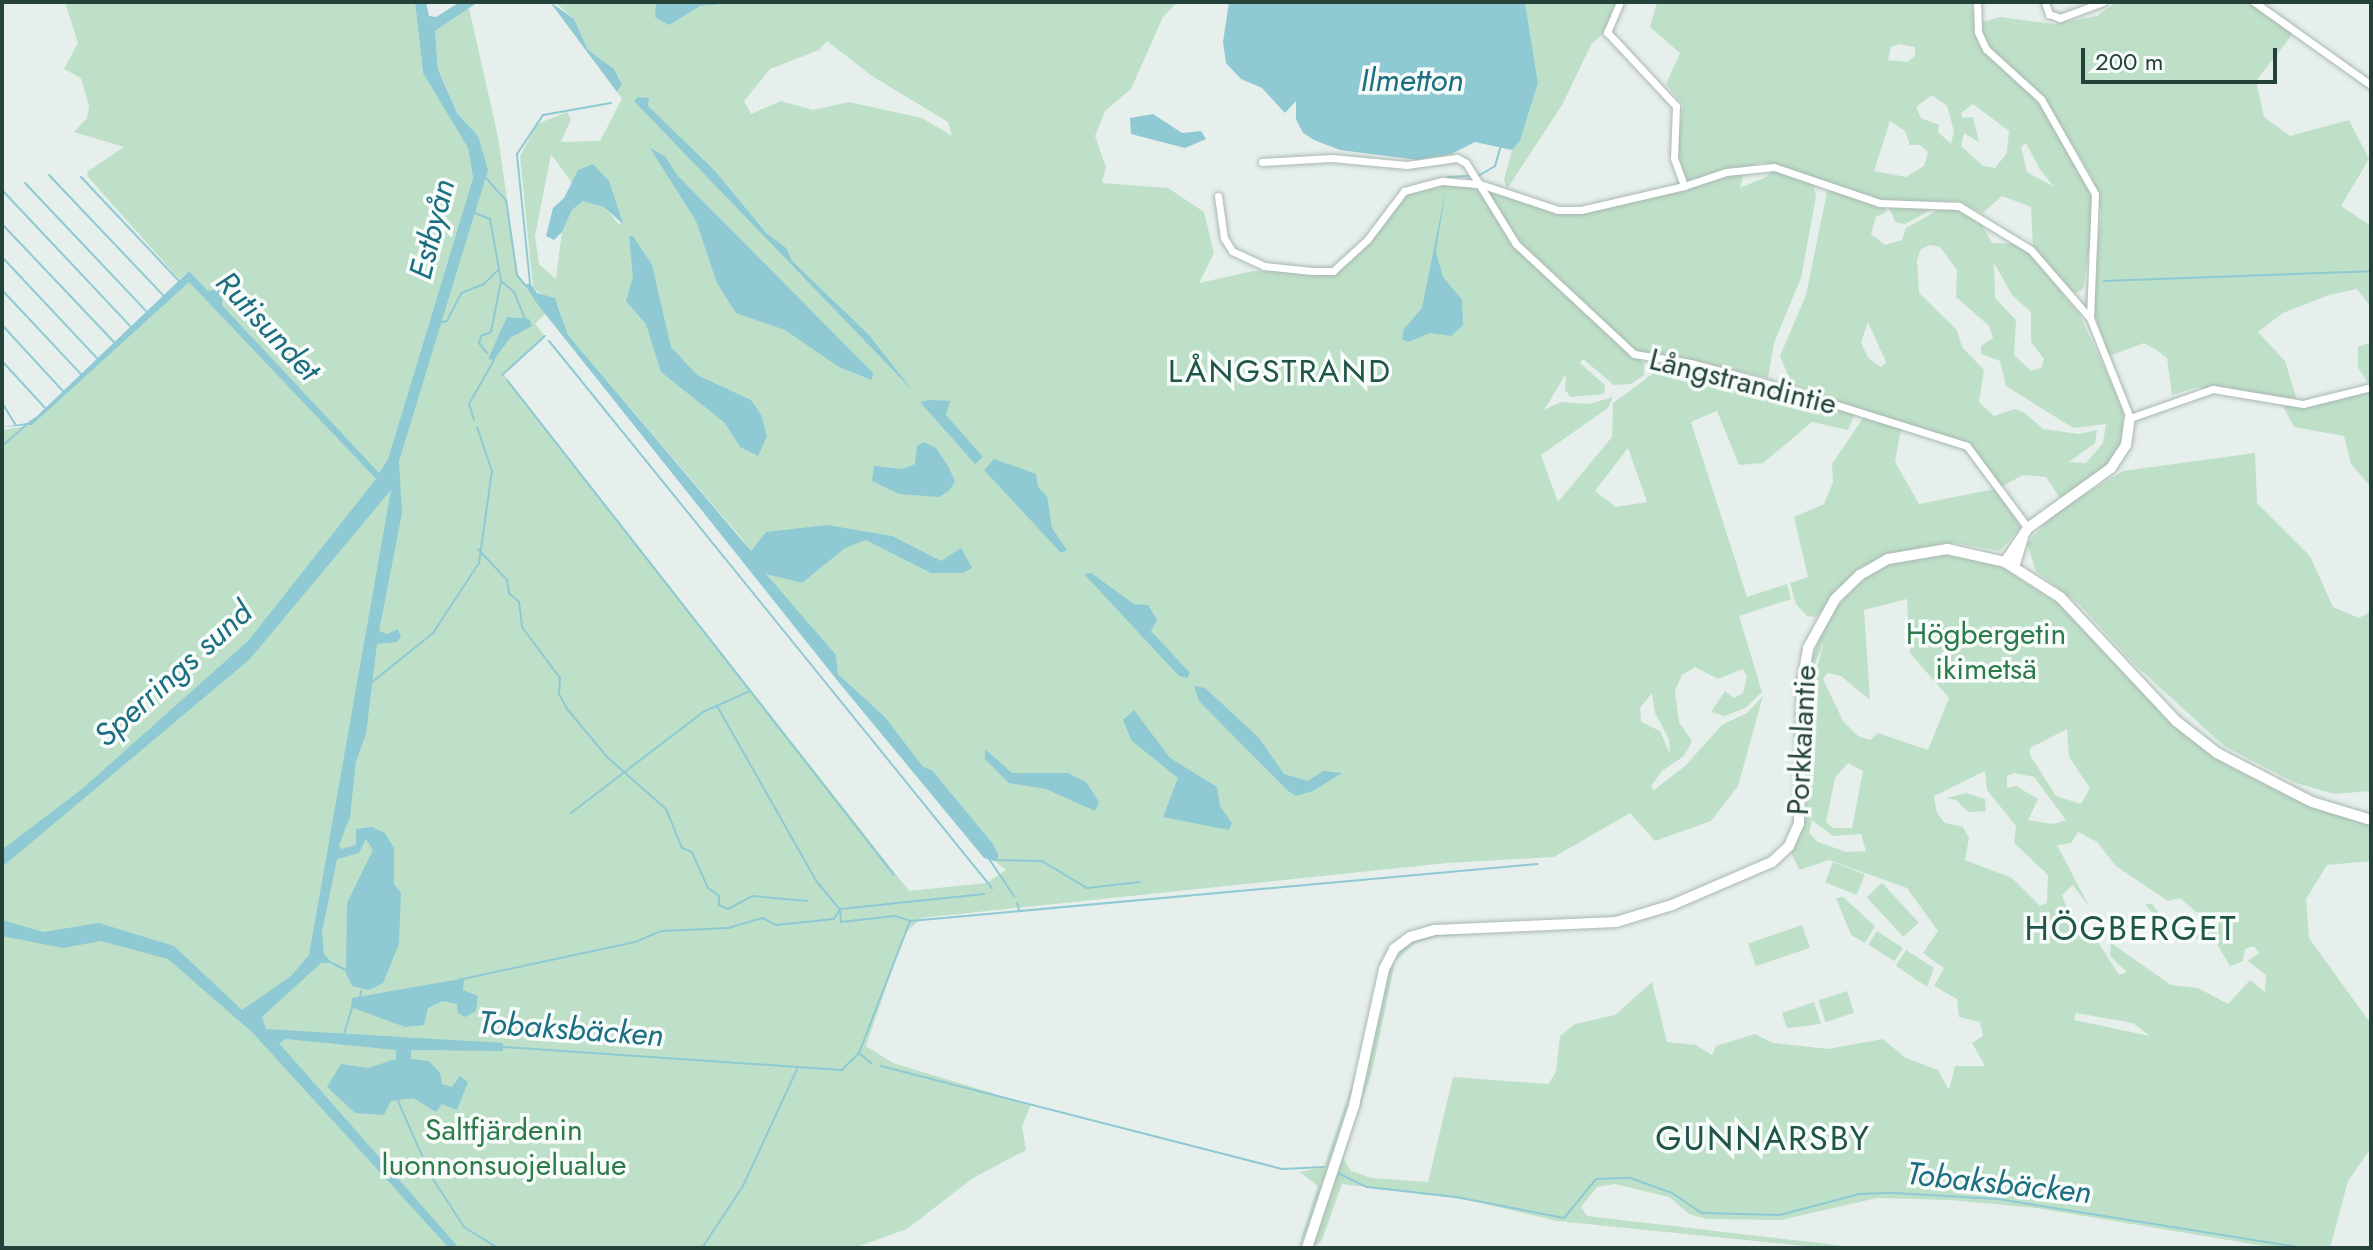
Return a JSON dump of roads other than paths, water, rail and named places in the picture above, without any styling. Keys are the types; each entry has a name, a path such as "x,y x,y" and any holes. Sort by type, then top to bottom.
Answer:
{"street":[{"path":"1620,2 1607,32 1676,106 1674,158 1684,186"},
{"path":"1977,2 1978,32 1986,49 2041,99 2095,194 2097,223 2088,295 2090,318 2130,418 2126,445 2111,468 2026,532 2009,565"},
{"path":"2045,2 2049,14 2060,18 2103,2"},
{"path":"2254,2 2371,85"},
{"name":"Långstrandintie","path":"1262,162 1332,158 1407,165 1457,158 1480,184 1516,244 1634,354 1780,387 1967,446 2026,532"},
{"path":"1218,196 1224,238 1232,251 1264,266 1333,271 1367,240 1404,191 1442,181 1480,184 1525,202 1581,210 1684,186 1726,172 1774,167 1880,203 1959,206 2031,250 2090,318"},
{"path":"2073,300 2088,295"},
{"path":"2130,418 2213,389 2303,404 2371,387"},
{"name":"Porkkalantie","path":"1307,1248 1354,1106 1384,969 1394,949 1410,937 1435,930 1616,922 1672,905 1772,862 1789,846 1799,824 1804,663 1835,599 1867,570 1911,552 1960,550 2009,565 2060,597 2176,721 2217,753 2312,802 2371,820"}],"water":[{"path":"415,2 426,2 429,16 436,17 460,2 478,2 435,31 438,69 457,113 478,136 488,170 399,461 402,513 379,631 387,634 398,629 401,637 397,642 377,644 366,734 356,761 350,817 339,845 341,849 356,845 356,829 372,827 385,833 394,848 394,884 401,893 399,944 383,983 369,990 352,986 346,974 347,903 373,850 366,839 359,853 337,859 322,932 324,954 332,963 321,963 262,1017 266,1029 503,1043 503,1051 411,1050 411,1059 429,1061 440,1073 442,1084 452,1087 460,1076 468,1082 457,1110 442,1104 436,1112 413,1098 391,1101 384,1115 355,1113 327,1087 341,1064 368,1068 396,1059 396,1050 286,1039 279,1043 459,1248 449,1248 252,1032 168,959 101,941 63,948 2,936 2,920 43,932 99,923 174,946 242,1010 291,976 309,955 391,490 249,660 2,867 2,842 3,849 82,789 248,641 376,479 189,282 32,425 2,427 27,423 37,416 189,271 208,291 224,286 222,305 379,473 388,459 473,178 468,148 423,73"},
{"path":"550,2 574,19 588,50 614,69 622,84 617,92"},
{"path":"656,2 740,2 700,6 669,25 655,17"},
{"name":"Ilmetton","path":"1229,2 1525,2 1538,83 1520,141 1512,150 1475,142 1451,154 1418,160 1340,150 1314,140 1303,133 1296,119 1296,101 1285,113 1262,88 1241,79 1226,63 1223,42"},
{"path":"638,97 649,98 648,106 715,171 766,233 786,248 792,261 869,335 913,391 634,101"},
{"path":"1153,114 1182,133 1201,131 1206,139 1185,148 1131,134 1130,118"},
{"path":"650,148 665,156 677,175 873,373 872,380 839,367 785,330 736,313 717,283 696,221"},
{"path":"593,164 609,181 623,224 604,207 583,201 572,210 562,232 554,240 546,236 553,208 564,198 578,170"},
{"path":"1446,188 1436,252 1443,277 1462,300 1463,325 1451,336 1430,333 1408,342 1402,339 1404,329 1422,308"},
{"path":"633,236 652,265 671,347 697,375 751,400 761,415 767,436 758,456 740,447 725,423 661,372 646,324 626,301 633,277 629,237"},
{"path":"530,283 537,293 555,298 568,335 751,551 766,532 827,525 892,536 941,561 961,548 972,568 963,573 931,573 866,540 845,548 802,583 766,574 836,655 838,674 885,717 923,767 932,770 993,844 999,856 995,861 984,858 841,685 538,305 525,285"},
{"path":"507,317 529,319 532,326 510,338 494,360 488,359"},
{"path":"950,401 946,415 983,457 975,464 920,402"},
{"path":"924,442 936,448 948,466 955,481 950,490 939,497 899,494 872,481 874,466 903,469 915,464 917,446"},
{"path":"994,459 1036,474 1038,487 1047,496 1052,528 1067,550 1061,553 984,470"},
{"path":"1091,573 1134,604 1148,605 1157,620 1151,631 1190,673 1187,678 1179,676 1084,574"},
{"path":"1194,686 1205,688 1259,738 1284,774 1308,781 1323,771 1342,773 1313,791 1296,796 1199,701"},
{"path":"1134,710 1170,758 1217,787 1220,806 1232,823 1229,830 1163,817 1178,778 1132,741 1123,720"},
{"path":"985,749 1012,773 1068,773 1086,782 1099,802 1095,811 1046,789 1009,783 985,759"},
{"path":"464,980 463,990 478,996 476,1011 465,1017 458,1013 457,1004 442,1001 428,1008 424,1025 405,1027 351,1007 352,998"}],"waterway":[{"path":"530,283 517,154 543,115 611,103"},
{"path":"1478,176 1495,166 1500,148"},
{"path":"49,175 163,295"},
{"path":"1448,177 1468,176"},
{"path":"81,177 179,281"},
{"path":"486,178 506,200 517,275 526,286"},
{"path":"25,183 146,311"},
{"path":"2,190 130,326"},
{"path":"475,213 490,219 501,281 514,292 525,319"},
{"path":"2,224 114,342"},
{"path":"2,257 97,358"},
{"path":"438,323 447,321 461,293 484,284 498,270"},
{"path":"2104,281 2371,271"},
{"path":"487,353 479,343 481,336 491,332 501,281"},
{"path":"2,290 81,374"},
{"path":"2,325 63,391"},
{"path":"502,375 545,336"},
{"path":"549,341 992,888"},
{"path":"474,420 469,404 494,360"},
{"path":"2,361 45,408"},
{"path":"507,380 894,875"},
{"path":"2,403 16,425"},
{"path":"2,446 26,425"},
{"path":"371,683 433,633 479,563 492,471 477,427"},
{"path":"478,549 507,580 509,593 519,602 522,627 560,678 559,694 568,710 607,757 666,809 682,848 692,852 708,888 719,896 719,905 728,909 752,896 808,901"},
{"path":"571,813 703,712 750,691"},
{"path":"717,706 817,882 840,909 841,922 895,916 908,920"},
{"path":"989,859 1014,896"},
{"path":"994,860 1042,861 1087,888 1140,882"},
{"path":"859,1053 910,921 1537,864"},
{"path":"458,980 635,942 661,931 728,928 763,918 776,925 834,919 840,909 984,894"},
{"path":"1017,903 1019,910"},
{"path":"332,963 346,970"},
{"path":"360,1000 361,991"},
{"path":"344,1034 352,1007"},
{"name":"Tobaksbäcken","path":"504,1047 842,1070 859,1053 872,1064"},
{"name":"Tobaksbäcken","path":"881,1066 1282,1169 1324,1167"},
{"path":"702,1248 743,1186 797,1069"},
{"path":"398,1101 431,1176 464,1227 498,1248"},
{"name":"Tobaksbäcken","path":"1338,1173 1367,1187 1456,1197 1564,1218 1596,1179 1630,1178 1672,1193 1702,1213 1780,1215 1859,1194 1998,1199 2304,1248"}],"district":[{"name":"LÅNGSTRAND","path":"1280,371"},
{"name":"HÖGBERGET","path":"2131,929"},
{"name":"GUNNARSBY","path":"1763,1139"}],"water label":[{"name":"Estbyån","path":"432,229"},
{"name":"Rutisundet","path":"268,326"},
{"name":"Sperrings sund","path":"173,674"}],"park label":[{"name":"Högbergetin ikimetsä","path":"1986,651"},
{"name":"Saltfjärdenin luonnonsuojelualue","path":"504,1147"}]}
